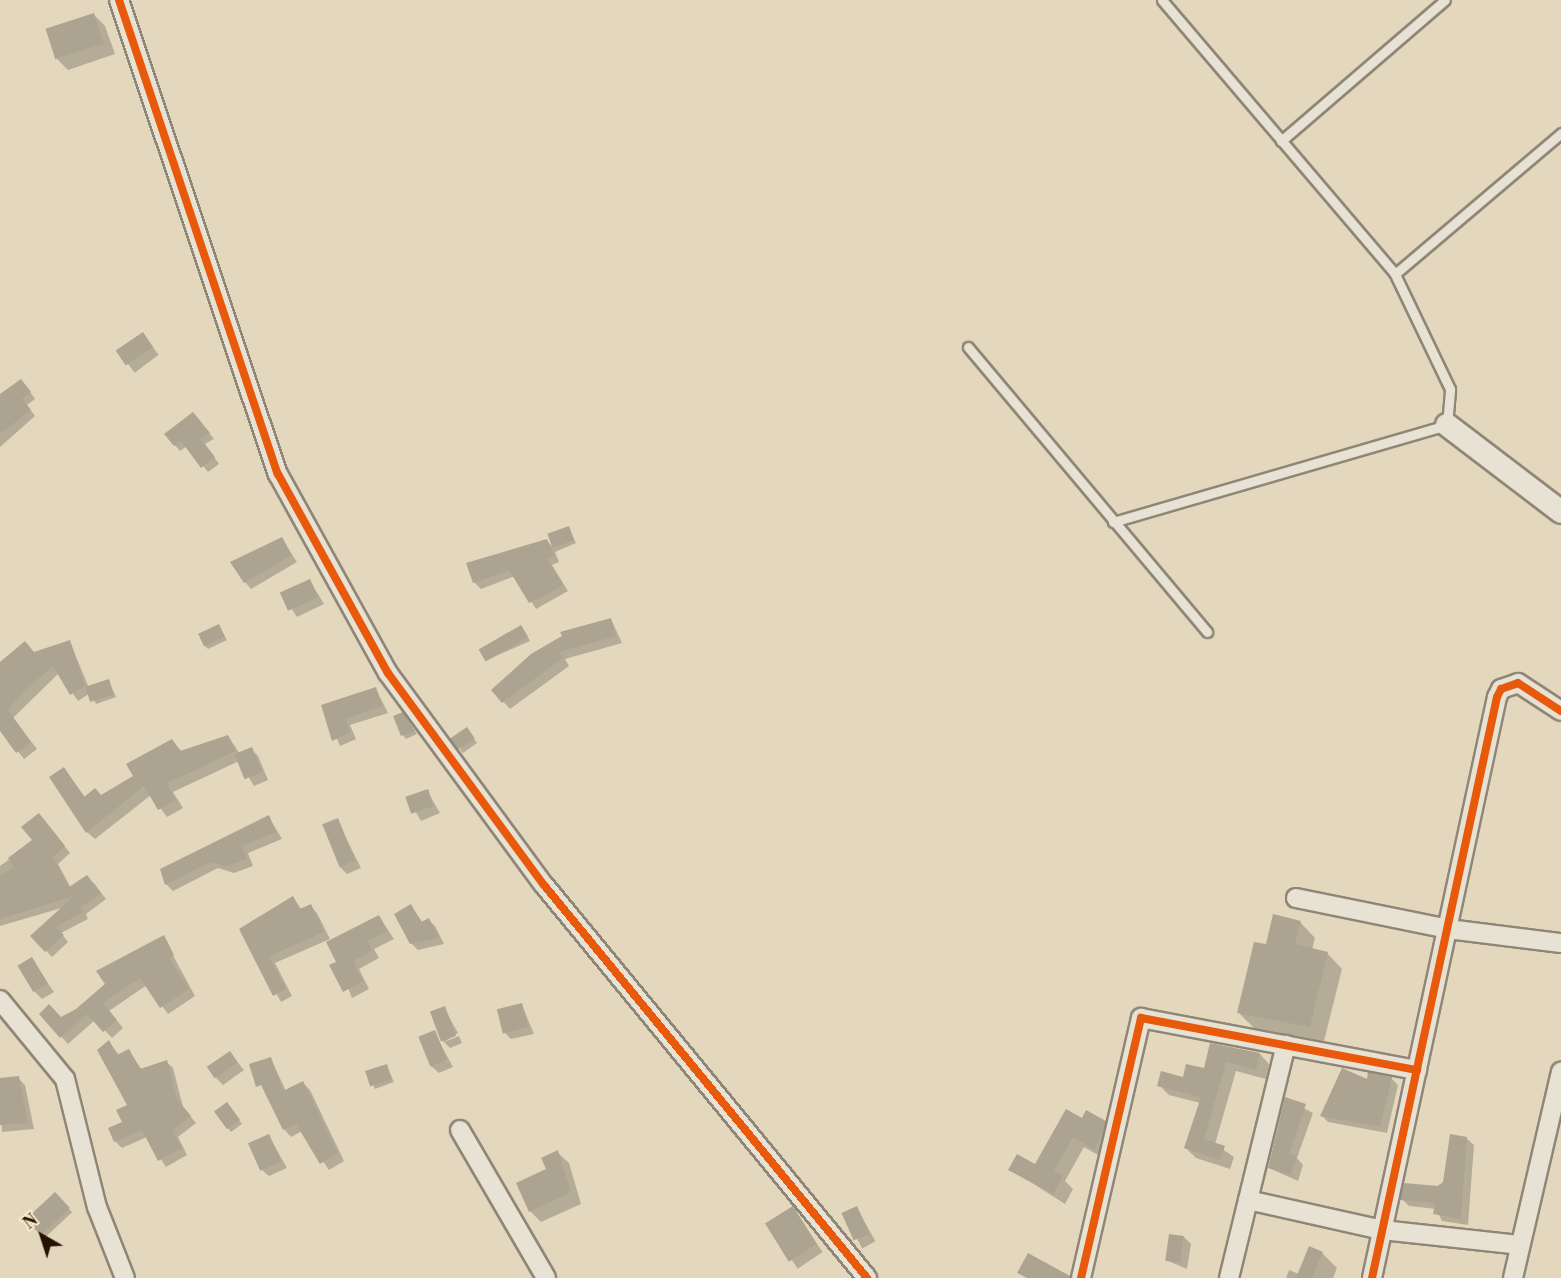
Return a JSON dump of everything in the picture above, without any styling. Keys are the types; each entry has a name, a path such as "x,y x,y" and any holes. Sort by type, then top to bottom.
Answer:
{"street":[{"path":"119,0 278,474 388,673 544,885 867,1278"},
{"path":"1447,425 1561,512"},
{"path":"1371,1278 1497,697 1518,683 1561,711"},
{"path":"1296,898 1448,929 1561,943"},
{"path":"0,999 65,1079 98,1207 124,1278"},
{"path":"1081,1278 1142,1018 1417,1070"},
{"path":"1229,1278 1286,1046"},
{"path":"1513,1278 1561,1072"},
{"path":"460,1130 546,1278"},
{"path":"1248,1200 1382,1230 1519,1245"}],"lane":[{"path":"1113,522 1447,425 1450,389 1395,274 1162,0"},
{"path":"1281,141 1445,0"},
{"path":"1395,274 1561,133"},
{"path":"968,347 1207,632"}],"building":[{"path":"94,13 104,43 55,59 45,29"},
{"path":"143,332 153,347 126,365 116,350"},
{"path":"21,379 31,392 22,399 31,410 0,434 0,394"},
{"path":"193,412 210,433 200,438 215,457 201,468 181,441 174,446 164,434"},
{"path":"569,526 574,540 553,548 547,534"},
{"path":"282,537 292,555 244,583 230,562"},
{"path":"547,539 554,556 547,558 563,585 529,603 509,570 473,583 466,563"},
{"path":"310,579 318,597 288,611 280,592"},
{"path":"611,618 616,636 559,652 563,658 502,703 491,690 531,654 562,636 560,632"},
{"path":"219,624 225,637 204,646 198,634"},
{"path":"521,625 528,637 486,662 479,650"},
{"path":"70,640 85,686 70,695 53,666 23,692 8,710 31,742 16,753 0,731 0,662 25,641 34,652"},
{"path":"109,679 114,694 90,702 85,687"},
{"path":"376,687 382,706 345,719 351,732 332,741 321,705"},
{"path":"403,712 415,731 401,736 393,716"},
{"path":"467,727 475,739 457,750 450,739"},
{"path":"228,735 236,751 167,783 176,800 158,810 144,786 86,833 49,777 64,767 84,797 95,788 101,795 133,776 126,764 172,739 180,751"},
{"path":"252,747 262,772 244,779 234,754"},
{"path":"428,789 434,806 411,814 405,797"},
{"path":"39,813 65,846 53,857 69,887 87,875 101,893 81,907 83,912 56,927 64,935 45,952 30,936 74,896 0,919 0,876 14,867 8,858 32,840 21,827"},
{"path":"269,815 276,832 242,846 247,859 226,866 210,862 165,885 160,869"},
{"path":"338,818 355,861 339,867 322,824"},
{"path":"293,896 300,909 311,904 324,932 269,956 286,989 273,996 239,929"},
{"path":"411,904 421,922 429,918 439,938 410,944 394,914"},
{"path":"1273,914 1301,921 1295,944 1328,952 1310,1027 1237,1013 1254,942 1266,944"},
{"path":"379,915 388,931 368,941 372,951 353,961 363,981 343,992 329,965 336,962 326,942"},
{"path":"164,935 174,955 169,958 189,989 160,1008 140,978 103,1003 117,1020 103,1032 87,1014 60,1038 39,1014 49,1004 61,1017 76,1009 105,984 96,971"},
{"path":"32,957 48,984 33,992 17,966"},
{"path":"522,1003 528,1027 503,1034 497,1009"},
{"path":"445,1006 456,1036 441,1042 430,1011"},
{"path":"435,1030 447,1060 430,1066 418,1037"},
{"path":"109,1040 117,1055 129,1049 140,1069 167,1060 177,1099 191,1116 173,1130 182,1148 158,1161 142,1130 114,1142 108,1128 122,1122 116,1110 127,1105 97,1050"},
{"path":"1210,1043 1260,1053 1256,1070 1226,1062 1204,1139 1225,1146 1220,1160 1184,1148 1201,1097 1157,1086 1161,1071 1183,1077 1186,1064 1204,1068"},
{"path":"230,1051 238,1063 215,1078 207,1067"},
{"path":"271,1057 283,1091 303,1081 338,1153 320,1164 296,1124 283,1130 261,1085 256,1087 249,1064"},
{"path":"387,1064 392,1079 370,1086 365,1071"},
{"path":"1342,1068 1367,1079 1368,1072 1392,1077 1380,1127 1320,1116"},
{"path":"19,1076 28,1123 0,1125 0,1078"},
{"path":"1285,1097 1306,1104 1289,1154 1297,1156 1291,1175 1268,1168"},
{"path":"227,1102 240,1120 227,1129 214,1111"},
{"path":"1066,1109 1082,1118 1086,1110 1106,1121 1095,1150 1073,1137 1054,1171 1063,1176 1053,1194 1008,1170 1017,1154 1035,1164"},
{"path":"269,1134 281,1161 260,1171 248,1143"},
{"path":"1450,1134 1467,1137 1461,1219 1433,1214 1435,1203 1400,1200 1404,1183 1438,1186 1443,1182"},
{"path":"558,1150 571,1192 529,1212 516,1183 546,1169 541,1158"},
{"path":"55,1192 70,1208 41,1235 26,1219"},
{"path":"793,1206 817,1244 789,1262 765,1223"},
{"path":"857,1206 869,1233 854,1240 841,1213"},
{"path":"1169,1234 1184,1236 1180,1263 1165,1261"},
{"path":"1309,1246 1323,1252 1312,1278 1296,1278"},
{"path":"1028,1253 1070,1278 1027,1278 1017,1273"}],"cycle path":[{"path":"119,0 278,474 388,673 544,885 867,1278"},
{"path":"1372,1278 1497,697 1501,689 1518,683 1561,711"},
{"path":"1081,1278 1141,1018 1417,1070"}]}
